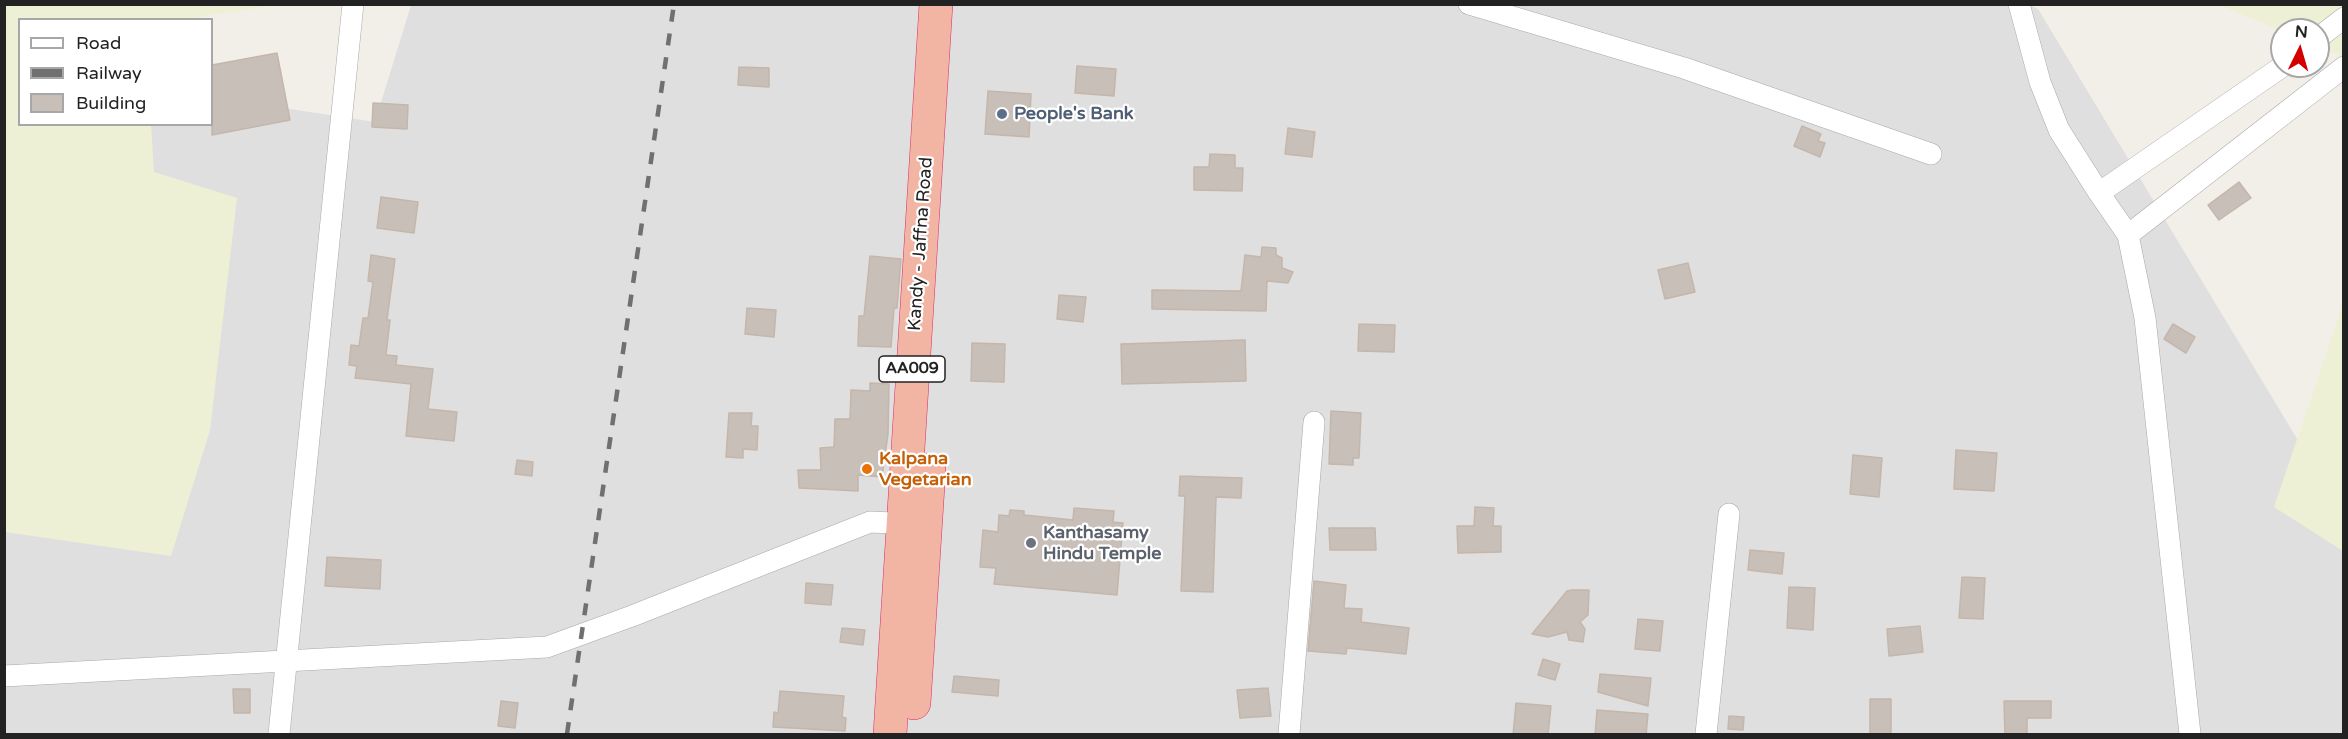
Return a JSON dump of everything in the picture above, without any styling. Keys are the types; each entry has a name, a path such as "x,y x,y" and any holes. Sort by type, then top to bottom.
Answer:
{"highway":[{"name":"Kandy - Jaffna Road","path":"912,735 914,524 936,4"},
{"name":"Kandy - Jaffna Road","path":"890,735 914,524 958,4"}],"street":[{"path":"279,735 353,4"},
{"path":"1469,4 1684,68 1931,154"},
{"path":"2019,4 2040,82 2059,130 2128,235 2145,318 2190,735"},
{"path":"2330,28 2343,18"},
{"path":"2128,235 2343,67"},
{"path":"2099,193 2270,75"},
{"path":"1289,735 1314,422"},
{"path":"1706,735 1729,514"},
{"path":"4,676 547,647 870,522 914,524"}],"shaded area":[{"path":"411,5 2030,5 2038,9 2343,515 2343,734 5,734 5,37 18,112 18,126 213,126 213,97 375,122"}],"green space":[{"path":"5,4 277,5 192,18 18,18 18,126 151,126 154,172 237,198 210,430 171,556 5,532"},
{"path":"2219,5 2343,5 2343,57 2330,51 2330,18 2270,18 2270,26"},
{"path":"2343,304 2343,551 2274,507"}],"building":[{"path":"277,53 290,120 212,135 213,65"},
{"path":"1077,66 1116,69 1114,96 1075,93"},
{"path":"739,67 769,68 769,87 738,85"},
{"path":"988,91 1031,94 1029,137 985,134"},
{"path":"373,103 408,105 407,129 372,127"},
{"path":"1802,126 1821,134 1818,141 1825,143 1820,157 1794,146"},
{"path":"1288,128 1315,132 1312,157 1285,154"},
{"path":"1210,154 1235,155 1235,168 1243,168 1242,191 1194,190 1194,167 1209,167"},
{"path":"2239,182 2251,198 2219,220 2208,205"},
{"path":"381,197 418,202 414,233 377,228"},
{"path":"1262,247 1276,248 1276,255 1282,258 1282,268 1293,272 1288,283 1267,281 1266,311 1152,309 1152,290 1241,291 1245,255 1261,257"},
{"path":"371,255 395,259 387,320 390,320 386,355 397,356 396,365 433,369 428,409 457,412 454,441 406,436 411,384 355,378 357,366 349,365 351,345 359,346 363,318 368,318 373,282 368,281"},
{"path":"870,256 901,259 891,347 858,346 859,316 864,316"},
{"path":"1688,263 1695,292 1665,299 1658,270"},
{"path":"1059,295 1086,297 1083,322 1057,319"},
{"path":"747,308 776,310 774,337 745,334"},
{"path":"1359,324 1395,325 1394,352 1358,351"},
{"path":"2173,324 2195,337 2186,353 2164,339"},
{"path":"1245,340 1246,381 1122,384 1121,344"},
{"path":"972,343 1005,344 1004,382 971,381"},
{"path":"870,383 889,384 888,434 882,477 858,475 858,491 799,488 798,470 821,470 820,448 834,447 835,419 850,419 851,390 870,391"},
{"path":"1331,411 1361,413 1359,458 1353,458 1353,465 1329,464"},
{"path":"729,413 752,413 751,426 758,426 757,450 743,449 743,458 726,457"},
{"path":"1956,450 1997,453 1994,491 1954,489"},
{"path":"1853,455 1882,458 1879,497 1850,494"},
{"path":"517,460 533,462 532,476 515,474"},
{"path":"1180,476 1242,478 1241,498 1216,497 1213,592 1181,591 1185,496 1179,496"},
{"path":"1475,507 1494,508 1493,526 1501,526 1501,552 1458,553 1457,526 1474,526"},
{"path":"1074,508 1114,511 1113,522 1123,523 1117,595 994,584 996,568 980,567 983,530 998,532 999,515 1009,516 1010,510 1024,511 1024,515 1073,520"},
{"path":"1329,528 1375,528 1376,550 1330,550"},
{"path":"1750,550 1784,553 1782,574 1748,570"},
{"path":"327,557 381,560 380,589 325,586"},
{"path":"1962,577 1985,578 1983,619 1959,618"},
{"path":"1314,581 1346,585 1344,608 1362,609 1361,622 1409,628 1406,654 1347,648 1346,654 1308,651"},
{"path":"806,583 833,585 831,605 805,603"},
{"path":"1789,587 1815,588 1813,630 1787,628"},
{"path":"1589,590 1588,615 1580,622 1585,629 1583,642 1569,640 1567,632 1548,637 1532,634 1567,591"},
{"path":"1638,619 1663,621 1660,651 1635,649"},
{"path":"1920,626 1923,652 1889,656 1887,629"},
{"path":"842,628 865,630 863,645 840,642"},
{"path":"1543,659 1560,664 1555,680 1538,675"},
{"path":"1600,674 1651,678 1648,706 1598,692"},
{"path":"954,676 999,680 998,696 952,692"},
{"path":"1268,688 1271,716 1240,718 1237,690"},
{"path":"233,689 250,689 250,713 234,713"},
{"path":"780,691 844,696 842,717 846,718 845,731 773,727 774,712 778,713"},
{"path":"1870,699 1891,699 1891,735 1870,735"},
{"path":"501,701 518,703 515,728 498,726"},
{"path":"2004,701 2051,701 2051,718 2027,718 2027,735 2005,735"},
{"path":"1516,703 1551,706 1548,735 1513,735"},
{"path":"1597,710 1648,714 1646,735 1595,735"},
{"path":"1729,716 1744,717 1743,730 1728,729"}],"railway":[{"path":"567,734 674,4"}],"place":[{"name":"People's Bank","path":"1002,114"},
{"name":"Kalpana Vegetarian","path":"867,469"},
{"name":"Kanthasamy Hindu Temple","path":"1031,543"}]}
